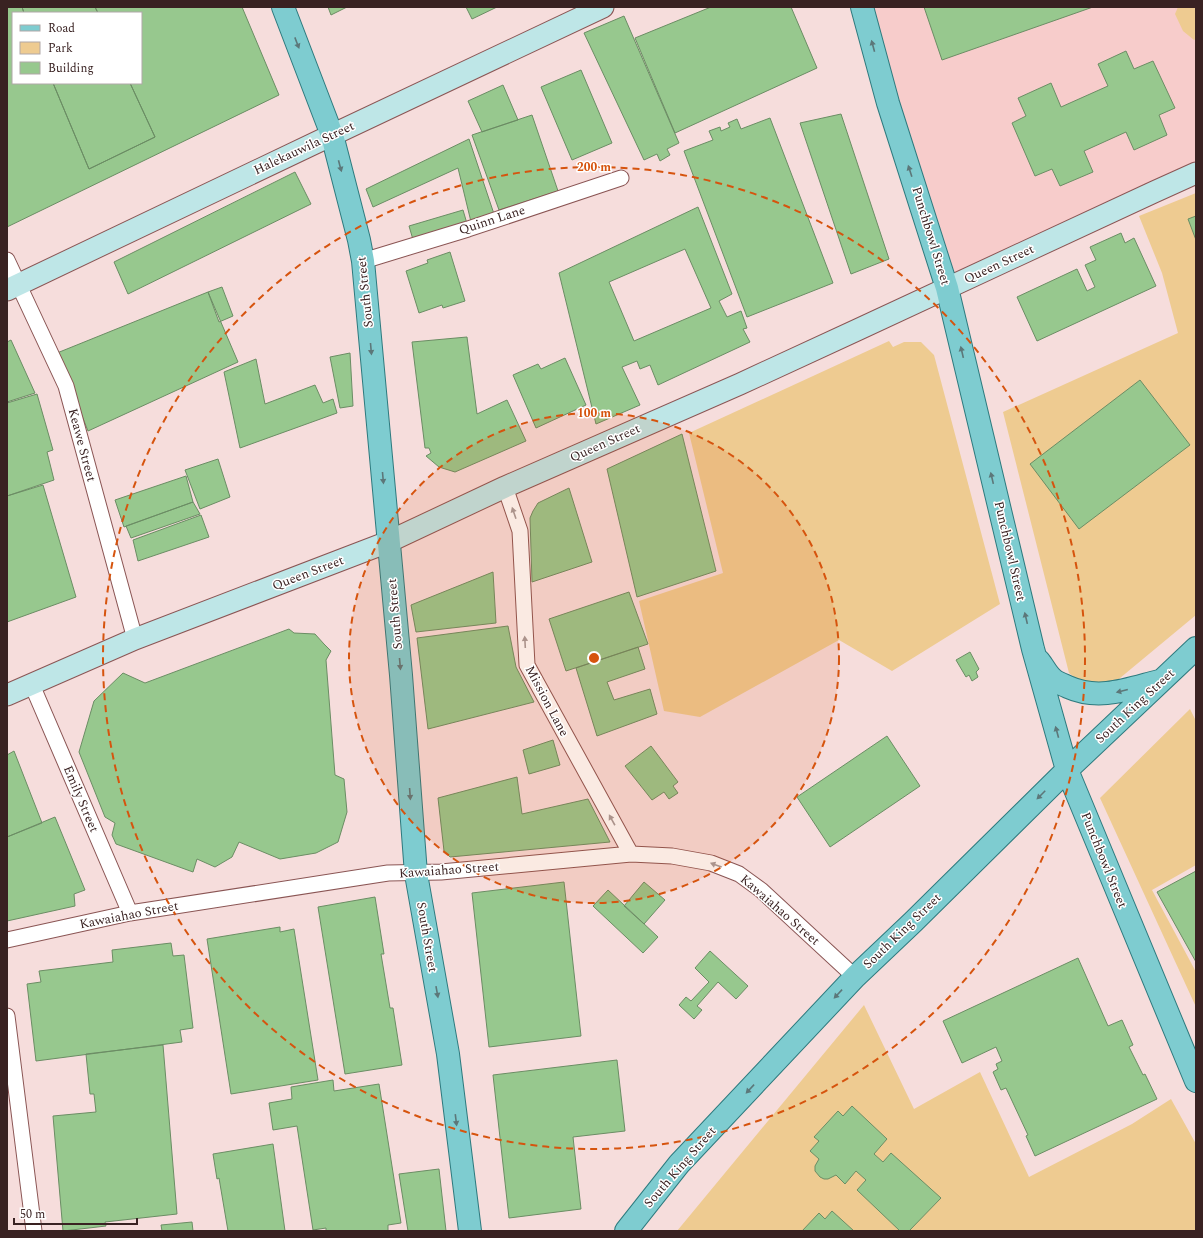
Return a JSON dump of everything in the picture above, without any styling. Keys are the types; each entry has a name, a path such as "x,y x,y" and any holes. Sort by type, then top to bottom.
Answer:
{"main road":[{"name":"South Street","path":"283,7 332,134 363,261 401,674 416,874 448,1054 470,1231"},
{"name":"Punchbowl Street","path":"862,7 888,102 947,288 1036,656 1067,770 1196,1081"},
{"name":"South King Street","path":"627,1229 679,1164 855,977 1067,770 1196,648"},
{"path":"1036,656 1054,680 1078,692 1108,694 1160,681"}],"street":[{"name":"Halekauwila Street","path":"13,287 332,134 603,7"},
{"name":"Queen Street","path":"7,695 135,640 388,542 505,487 740,384 1196,173"},
{"name":"Quinn Lane","path":"363,261 468,229 621,178"},
{"name":"Keawe Street","path":"7,260 13,287 66,386 135,640"},
{"name":"Mission Lane","path":"505,487 520,531 527,665 631,854"},
{"name":"Emily Street","path":"32,685 130,913"},
{"name":"Kawaiahao Street","path":"7,940 130,913 388,874 416,874 631,854 672,856 711,863 739,874 761,890 855,977"},
{"path":"7,1016 34,1231"}],"shaded area":[{"path":"862,7 1196,7 1196,178 947,288"}],"green space":[{"path":"1178,7 1196,7 1196,39 1194,40 1183,31 1175,14"},
{"path":"1196,193 1196,615 1108,688 1087,687 1069,673 1003,412 1178,333 1162,273 1139,216"},
{"path":"889,341 893,347 904,342 921,342 934,355 1000,604 892,671 839,640 700,717 664,711 639,601 723,573 689,433"},
{"path":"1190,709 1196,721 1196,865 1152,890 1196,972 1196,1007 1100,798"},
{"path":"864,1005 914,1109 980,1072 1029,1177 1132,1124 1171,1099 1196,1144 1196,1231 677,1231"}],"building":[{"path":"7,7 22,7 24,12 12,12 12,84 53,84 89,169 155,137 130,84 142,84 142,12 98,12 95,7 242,7 279,95 7,227"},
{"path":"22,7 95,7 98,12 24,12"},
{"path":"328,7 347,7 331,15"},
{"path":"466,7 497,7 472,19"},
{"path":"711,7 791,7 817,68 675,133 635,38"},
{"path":"924,7 1093,7 942,60"},
{"path":"624,16 679,143 667,149 670,155 660,161 657,154 644,160 584,33"},
{"path":"1126,51 1134,69 1153,61 1175,108 1159,115 1167,135 1134,150 1126,132 1084,151 1093,172 1060,186 1052,169 1035,176 1012,123 1026,116 1018,98 1051,83 1061,107 1108,86 1098,64"},
{"path":"581,70 612,143 572,160 541,87"},
{"path":"53,84 130,84 155,137 89,169"},
{"path":"503,85 518,120 482,132 468,101"},
{"path":"841,114 889,259 851,274 800,123"},
{"path":"532,115 558,191 499,210 472,135"},
{"path":"770,118 833,283 747,317 684,151 713,140 709,131 720,127 721,131 730,127 728,123 737,119 741,129"},
{"path":"469,139 495,217 472,226 458,168 373,207 366,189"},
{"path":"295,172 311,204 128,294 114,262"},
{"path":"698,207 732,294 719,301 727,317 741,311 747,328 743,329 750,342 658,385 650,365 640,369 637,361 622,367 640,405 596,424 559,273","holes":["685,249 711,308 634,341 609,282"]},
{"path":"463,210 468,227 414,243 409,226"},
{"path":"1196,216 1196,240 1188,219"},
{"path":"1121,233 1125,243 1134,238 1156,286 1037,341 1017,297 1077,269 1087,291 1095,287 1085,265 1096,260 1090,247"},
{"path":"450,252 465,301 443,308 442,305 419,313 406,271 428,263 427,260"},
{"path":"222,287 233,316 219,322 208,292"},
{"path":"208,292 238,362 88,431 57,353"},
{"path":"467,337 477,414 507,400 526,441 455,472 439,467 426,456 431,453 429,448 425,448 412,342"},
{"path":"11,340 35,393 7,402 7,342"},
{"path":"350,353 353,406 340,408 330,357"},
{"path":"565,358 586,405 536,428 513,375 538,364 541,369"},
{"path":"256,359 265,404 315,385 323,403 333,399 337,413 240,448 224,372"},
{"path":"1140,380 1190,445 1079,529 1030,464"},
{"path":"37,394 53,450 47,452 54,480 7,496 7,403"},
{"path":"682,434 716,571 637,597 607,469"},
{"path":"218,459 230,497 200,509 185,470"},
{"path":"186,476 193,502 124,527 115,500"},
{"path":"43,485 76,597 7,622 7,496"},
{"path":"569,488 592,562 532,582 530,518 538,503"},
{"path":"193,502 200,514 131,538 126,526"},
{"path":"201,515 209,537 138,561 133,540"},
{"path":"493,572 496,623 416,632 411,605"},
{"path":"629,592 648,644 566,671 549,619"},
{"path":"508,626 516,667 534,702 428,729 417,638"},
{"path":"289,629 294,633 315,634 331,651 326,660 335,775 344,779 347,812 338,842 316,853 280,859 239,842 232,857 215,867 197,859 193,872 116,844 112,835 115,823 105,817 79,752 94,701 123,673 145,683"},
{"path":"638,647 645,669 607,682 614,700 650,689 657,714 597,736 576,668"},
{"path":"970,652 979,669 976,672 978,677 972,681 969,675 966,677 956,660"},
{"path":"887,736 920,786 830,847 797,797"},
{"path":"553,740 560,765 529,774 523,750"},
{"path":"651,746 678,782 673,786 678,793 669,799 664,792 652,800 625,766"},
{"path":"14,751 42,823 7,837 7,755"},
{"path":"517,777 522,814 588,799 610,842 450,857 444,851 438,798"},
{"path":"55,817 85,890 74,894 75,906 7,921 7,837"},
{"path":"1196,871 1196,962 1157,892"},
{"path":"564,882 581,1036 489,1047 472,893"},
{"path":"644,882 665,900 644,924 624,906"},
{"path":"608,890 658,937 643,953 593,906"},
{"path":"375,897 384,954 381,954 390,1008 393,1008 402,1065 345,1074 318,907"},
{"path":"280,927 280,932 294,929 318,1080 231,1094 207,939"},
{"path":"171,943 173,956 184,955 193,1028 180,1030 182,1042 36,1061 27,984 41,982 39,971 113,962 112,950"},
{"path":"710,951 748,986 736,999 718,982 697,1006 702,1010 694,1019 679,1005 686,997 691,1001 709,982 695,968"},
{"path":"1078,958 1108,1026 1122,1020 1133,1045 1129,1047 1143,1075 1145,1074 1157,1099 1035,1156 1026,1136 1028,1135 1006,1088 1001,1090 993,1072 998,1069 996,1064 1002,1061 996,1047 962,1063 943,1021"},
{"path":"163,1045 177,1214 105,1222 106,1226 63,1231 53,1116 96,1112 94,1094 90,1094 86,1054"},
{"path":"617,1060 625,1131 573,1137 581,1209 509,1218 493,1075"},
{"path":"333,1080 334,1091 379,1084 401,1223 388,1225 388,1231 326,1231 326,1228 313,1230 297,1126 273,1130 269,1103 292,1099 291,1087"},
{"path":"852,1106 887,1139 874,1154 883,1162 891,1153 941,1198 909,1231 900,1231 857,1190 866,1180 856,1171 845,1184 836,1175 828,1179 824,1179 815,1171 815,1166 819,1159 810,1151 819,1141 814,1137 838,1111 843,1116"},
{"path":"273,1144 285,1231 228,1231 219,1178 217,1179 213,1154"},
{"path":"439,1169 446,1231 408,1231 399,1174"},
{"path":"832,1211 854,1231 802,1231 819,1213 825,1219"},
{"path":"192,1222 193,1231 162,1231 161,1225"}]}
